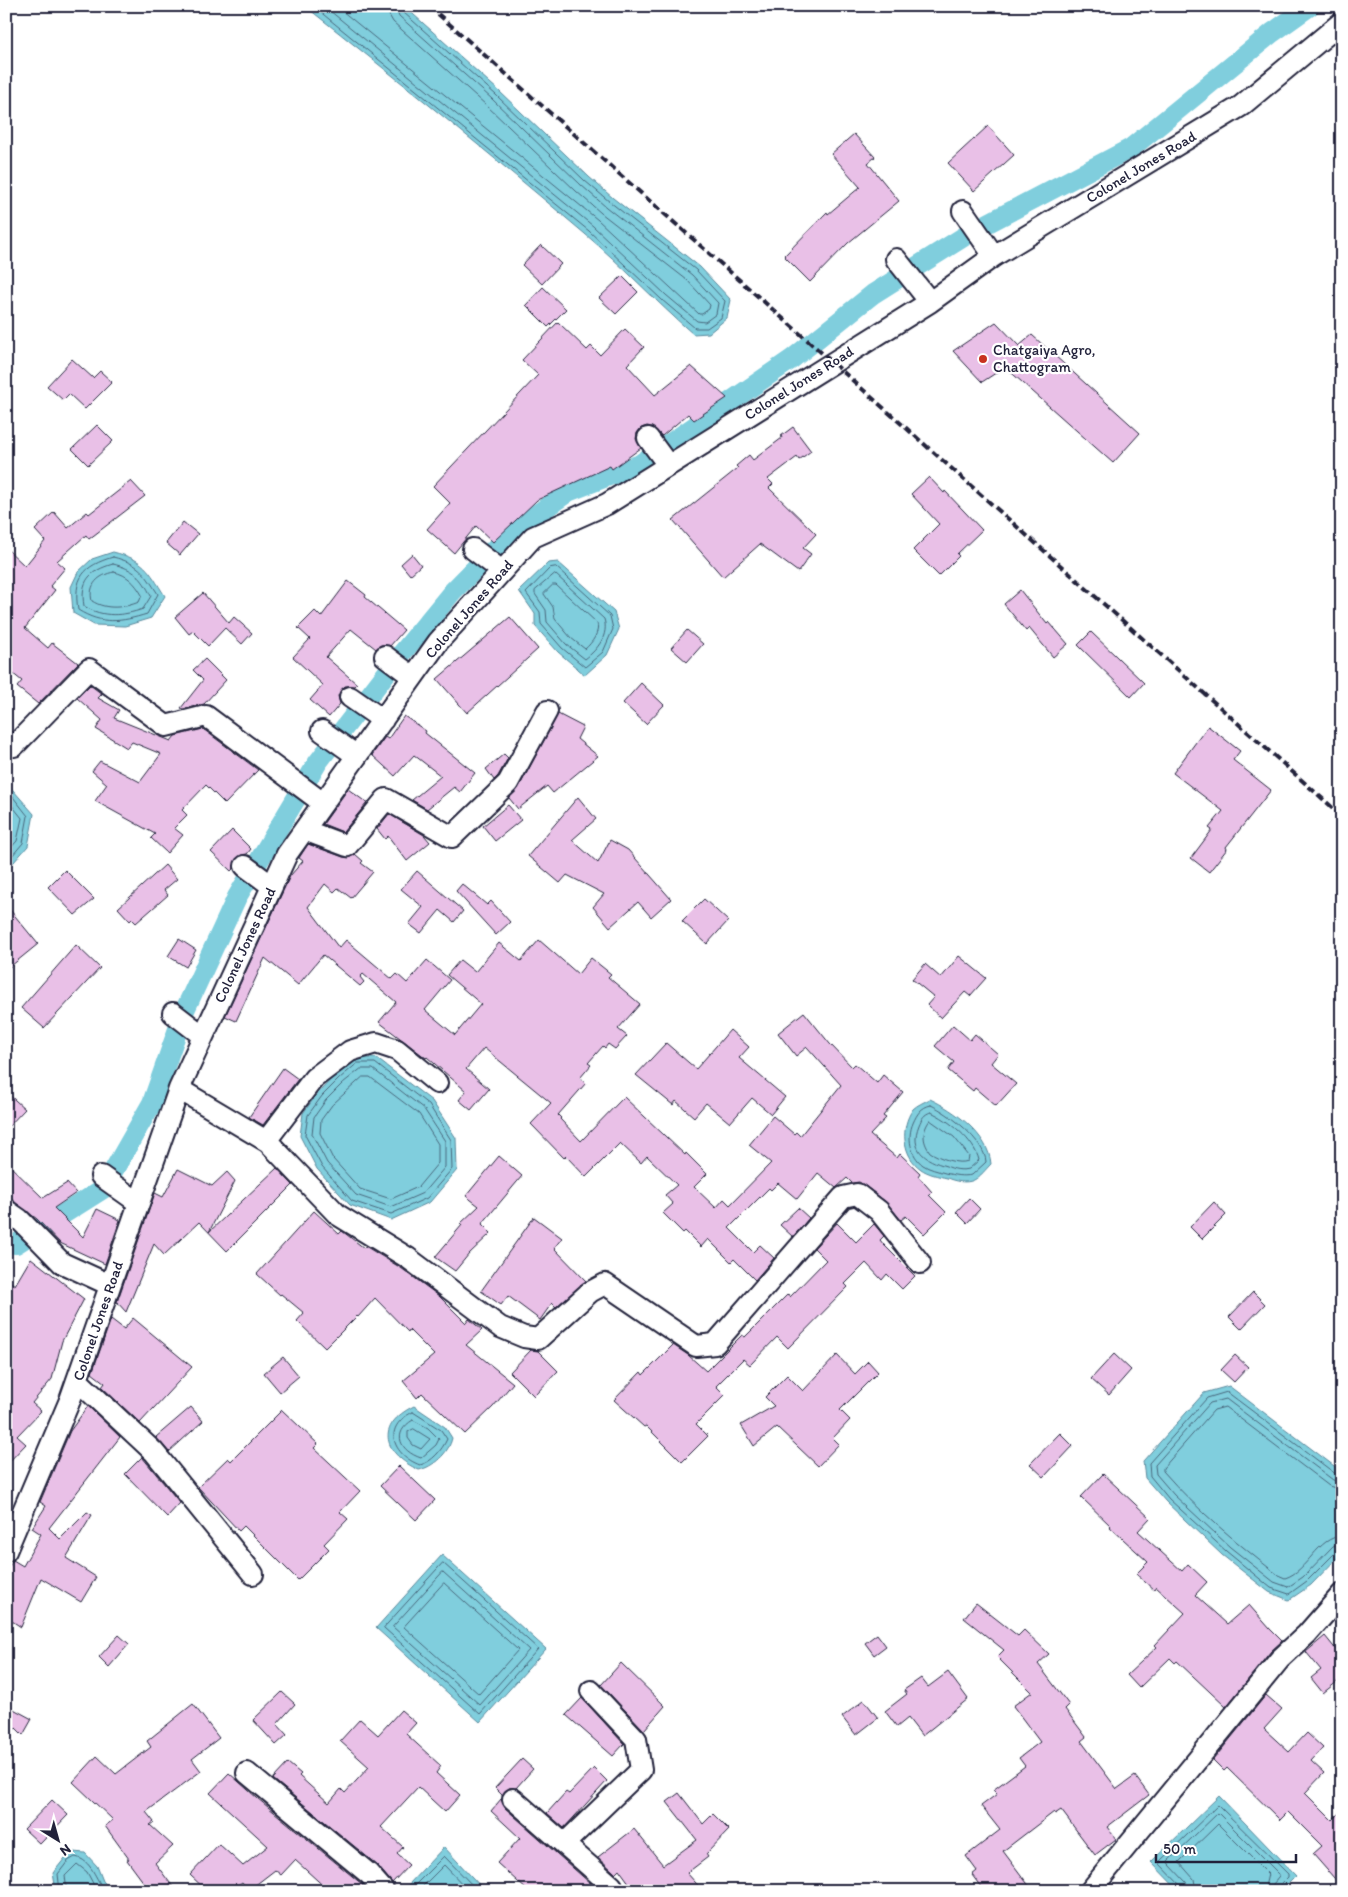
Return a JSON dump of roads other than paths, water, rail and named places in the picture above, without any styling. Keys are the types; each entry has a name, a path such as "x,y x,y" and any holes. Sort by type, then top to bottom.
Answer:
{"street":[{"name":"Colonel Jones Road","path":"6,1551 77,1380 110,1285 133,1199 201,1034 271,886 287,854 352,753 438,642 501,570 533,537 607,504 930,302 989,250 1241,106 1342,22"},
{"path":"963,210 989,250"},
{"path":"896,259 930,302"},
{"path":"648,438 667,465"},
{"path":"473,549 501,570"},
{"path":"385,656 411,676"},
{"path":"6,742 14,746 89,669 166,726 206,716 320,800"},
{"path":"350,697 379,718"},
{"path":"304,830 347,846 386,798 452,837 508,783 547,711"},
{"path":"322,731 352,753"},
{"path":"245,866 271,886"},
{"path":"173,1013 201,1034"},
{"path":"268,1142 269,1138 314,1078 350,1051 376,1043 397,1050 437,1083"},
{"path":"179,1089 268,1142 338,1215 408,1258 500,1327 524,1337 538,1339 590,1292 605,1284 696,1346 715,1344 843,1197 857,1194 879,1211 920,1263"},
{"path":"101,1176 133,1199"},
{"path":"12,1214 62,1263 110,1285"},
{"path":"77,1380 154,1452 253,1574"},
{"path":"1090,1891 1280,1659 1307,1634 1342,1594"},
{"path":"564,1844 641,1770 636,1739 590,1691"},
{"path":"247,1773 369,1874 384,1891"},
{"path":"512,1799 612,1886"}],"water":[{"path":"305,6 404,6 499,91 589,177 700,267 731,300 727,318 709,333 693,334 585,234"},
{"path":"113,552 132,558 145,567 165,596 151,618 125,626 94,625 73,613 71,587 78,572 92,559"},
{"path":"558,562 614,612 619,629 607,655 585,675 558,652 535,626 535,614 519,591 548,563"},
{"path":"6,782 34,814 28,846 6,871"},
{"path":"357,1058 376,1058 432,1101 456,1138 457,1170 430,1202 391,1220 350,1205 317,1169 300,1136 303,1113 335,1075"},
{"path":"930,1099 969,1125 984,1143 989,1153 991,1164 974,1180 960,1182 930,1174 921,1169 910,1157 905,1141 906,1124 913,1109"},
{"path":"1229,1386 1342,1472 1342,1553 1311,1585 1289,1600 1269,1592 1222,1555 1166,1502 1145,1478 1143,1461 1204,1393"},
{"path":"414,1406 445,1427 452,1438 448,1449 440,1458 430,1466 419,1470 398,1456 391,1448 388,1440 393,1422 401,1414"},
{"path":"442,1555 546,1649 480,1722 376,1628"},
{"path":"1219,1796 1296,1876 1281,1891 1179,1891 1151,1862"},
{"path":"444,1847 485,1891 413,1891 408,1885"},
{"path":"73,1852 85,1853 97,1866 103,1881 112,1891 56,1891 53,1873 65,1858"}],"waterway":[{"path":"6,1243 16,1244 103,1189 152,1103 184,1012 237,897 318,762 398,658 453,591 509,534 568,492 640,464 792,359 873,294 973,231 1131,148 1272,33 1310,6"}],"railway":[{"path":"429,6 1342,816"}],"place":[{"name":"Chatgaiya Agro, Chattogram","path":"983,359"}]}
